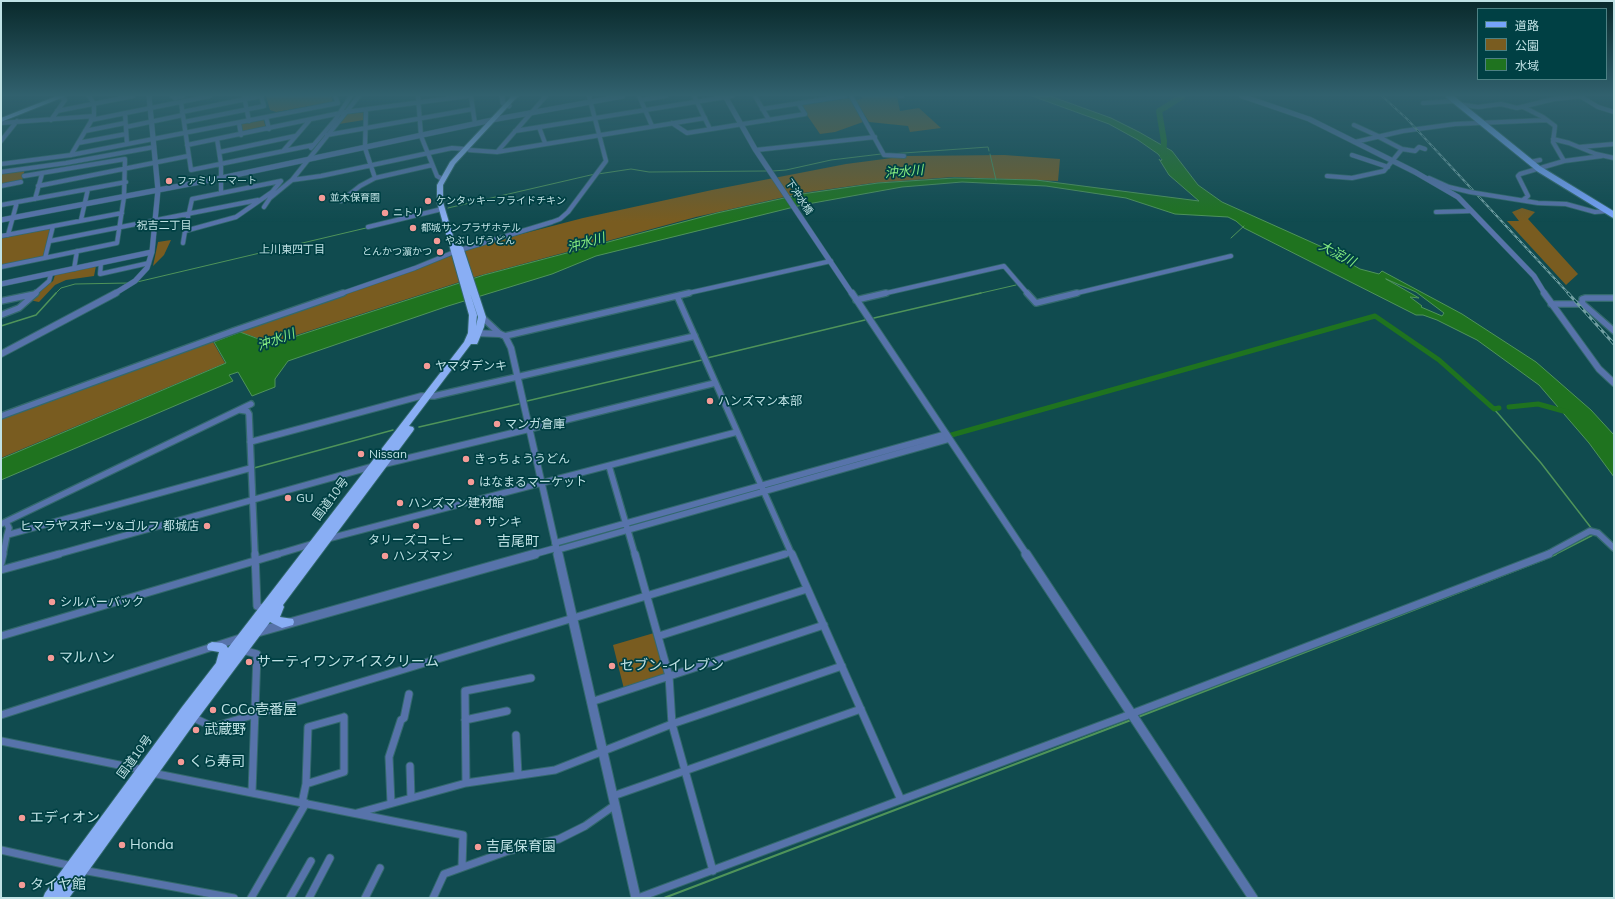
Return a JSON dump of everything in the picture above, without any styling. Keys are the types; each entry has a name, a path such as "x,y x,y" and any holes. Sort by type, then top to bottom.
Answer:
{"highway":[{"name":"国道10号","path":"189,714 256,633 384,464 475,333 478,314 442,209 439,192 442,180 448,168 477,138"},
{"name":"国道10号","path":"458,252 442,192 449,172 467,149"},
{"name":"国道10号","path":"50,898 76,868 189,714 242,638 374,466 430,397"},
{"path":"284,595 274,619 282,623 290,622"},
{"path":"189,714 224,656 222,648 212,647"},
{"name":"国道10号","path":"61,898 76,868"}],"main road":[{"path":"1501,138 1539,169 1614,215"}],"street":[{"path":"71,155 81,138"},
{"path":"78,143 105,138"},
{"path":"126,138 127,144"},
{"path":"1,164 71,155 163,138"},
{"path":"186,138 191,170 313,145"},
{"path":"187,145 223,138"},
{"path":"220,152 286,138"},
{"path":"283,151 293,138"},
{"path":"264,207 270,198 292,180 313,145 319,138"},
{"path":"303,161 324,138"},
{"path":"365,138 365,148 375,178"},
{"path":"1,220 221,178 412,138"},
{"path":"422,138 437,176 442,180"},
{"path":"497,152 509,138"},
{"path":"543,138 545,144"},
{"path":"292,180 321,176 452,148 497,152 578,138"},
{"path":"1,416 226,333 458,252 560,219 568,212 604,164 606,157 600,138"},
{"name":"下沖水橋","path":"749,138 948,436 1252,898"},
{"path":"756,150 866,138"},
{"path":"875,138 884,155 904,156"},
{"path":"1347,138 1449,188 1538,203 1566,204 1595,212 1607,211"},
{"path":"1355,142 1370,138"},
{"path":"1381,138 1402,149 1415,152 1419,148 1425,149"},
{"path":"217,139 221,164 221,193"},
{"path":"1564,161 1556,149 1553,139 1569,142 1596,154 1614,158"},
{"path":"1,354 128,286 135,281 149,263 152,252 158,190 154,140"},
{"path":"1579,147 1614,144"},
{"path":"1,172 66,164 154,147"},
{"path":"1327,176 1352,178 1384,171 1402,149"},
{"path":"97,164 99,150"},
{"path":"1352,155 1371,160 1388,167"},
{"path":"38,186 125,170 188,156"},
{"path":"1523,200 1528,196 1518,176 1523,173 1564,161 1602,156"},
{"path":"1,267 117,243 126,182 125,159 24,176"},
{"path":"1530,162 1540,160"},
{"path":"341,201 360,186 375,178 432,165"},
{"path":"1415,172 1451,192 1534,276 1551,304 1599,369 1614,383"},
{"path":"35,199 42,174"},
{"path":"183,243 185,233 190,214 192,199 281,181 272,192 236,217 185,233"},
{"path":"1,193 2,186 21,182"},
{"path":"1,205 126,182"},
{"path":"81,220 88,189"},
{"path":"50,241 259,200"},
{"path":"8,235 17,202"},
{"path":"368,227 442,209"},
{"path":"1436,212 1471,211"},
{"path":"1,236 122,213"},
{"path":"45,258 53,226"},
{"path":"74,268 77,251"},
{"path":"1,284 152,252"},
{"path":"856,300 1004,266 1036,303 1231,256"},
{"path":"475,333 503,335 831,261"},
{"path":"101,263 100,274 149,263"},
{"path":"1,315 19,308 49,282 51,274"},
{"path":"1,301 35,294"},
{"path":"677,296 902,800"},
{"path":"1583,304 1582,299 1585,298 1614,298"},
{"path":"1551,304 1583,304 1614,331"},
{"path":"478,314 509,341 637,898 902,800 1134,718 1551,553 1590,531 1598,533 1614,548"},
{"path":"250,442 421,396 430,397 695,336"},
{"path":"1,570 374,466 715,383"},
{"path":"1,563 9,528 3,523 77,488 186,433 251,404"},
{"path":"238,410 249,412 256,606 264,609"},
{"path":"1,636 315,542 737,432"},
{"path":"1,715 290,622 948,436"},
{"path":"609,466 659,636 669,676 672,724 713,871"},
{"path":"7,535 251,468"},
{"path":"189,714 213,727 791,552"},
{"path":"659,636 807,589"},
{"path":"591,702 824,625"},
{"path":"242,650 257,654 252,792"},
{"path":"358,814 391,803 466,783 555,770 602,750 672,724 842,666"},
{"path":"466,783 465,692 531,678"},
{"path":"391,803 389,757 401,720 404,718 409,694"},
{"path":"433,898 444,874 508,851 559,838 585,826 614,801 685,770 861,709"},
{"path":"465,720 507,711"},
{"path":"251,898 304,803 308,727 344,717 344,772 306,784"},
{"path":"516,735 518,775"},
{"path":"1,741 462,835 462,867"},
{"path":"410,766 411,798"},
{"path":"1,850 76,868 234,898"},
{"path":"309,898 330,858"},
{"path":"290,898 311,861"},
{"path":"365,898 380,868"}],"green space":[{"path":"1004,155 1060,159 1058,181 953,177 873,183 802,193 696,217 478,276 272,343 240,332 213,342 225,363 1,458 1,417 470,249 583,218 712,190 846,164 907,156"},
{"path":"25,169 22,181 1,185 1,173"},
{"path":"1522,208 1535,212 1528,219 1578,274 1566,285 1507,221 1519,221 1512,212"},
{"path":"51,228 43,257 1,266 1,237"},
{"path":"171,240 164,255 153,266 158,242"},
{"path":"96,266 94,276 66,280 55,285 39,302 29,300 53,281 55,275"},
{"path":"654,633 665,676 624,689 613,645"}],"water":[{"path":"1134,138 1149,138 1172,151 1198,185 1222,202 1320,246 1360,269 1379,274 1382,271 1462,314 1536,362 1591,410 1614,435 1614,477 1589,443 1539,385 1477,340 1437,320 1423,315 1416,315 1244,228 1236,221 1228,217 1175,214 1126,198 1046,186 962,182 902,187 802,205 596,256 552,274 448,306 288,361 275,379 275,387 252,396 238,372 229,375 233,381 1,480 1,459 226,363 214,342 240,332 272,344 484,275 717,213 802,194 878,183 954,178 1036,180 1199,201 1169,175 1159,159 1161,161 1162,159 1158,154","holes":["1386,279 1416,292 1444,313 1442,316 1421,307 1422,306 1410,297 1419,298"]}],"waterway":[{"path":"1163,138 1163,156"},
{"path":"890,154 988,147 989,151"},
{"path":"773,171 786,170 831,160 881,154"},
{"path":"990,154 996,180"},
{"path":"598,174 631,169 649,172 767,171"},
{"path":"448,208 595,174"},
{"path":"1231,238 1244,226"},
{"path":"137,282 366,228"},
{"path":"56,293 61,288 75,284 129,283"},
{"path":"977,294 1016,285"},
{"path":"1,326 36,315 56,293"},
{"path":"874,318 981,293"},
{"path":"560,545 1375,316 1439,360 1494,409 1499,408"},
{"path":"707,358 865,320"},
{"path":"527,401 702,360"},
{"path":"419,427 519,404"},
{"path":"1509,407 1538,404 1567,412"},
{"path":"1494,409 1541,463 1592,529"},
{"path":"254,468 393,430"},
{"path":"1554,555 1595,534"},
{"path":"1550,557 1554,555"},
{"path":"1138,717 1545,559"},
{"path":"664,898 1131,720"}],"railway":[{"path":"1425,138 1569,294"},
{"path":"1568,293 1614,344"}],"place":[{"name":"ファミリーマート","path":"169,181"},
{"name":"並木保育園","path":"322,198"},
{"name":"ケンタッキーフライドチキン","path":"428,201"},
{"name":"ニトリ","path":"385,213"},
{"name":"都城サンプラザホテル","path":"413,228"},
{"name":"やぶしげうどん","path":"437,241"},
{"name":"とんかつ濵かつ","path":"440,252"},
{"name":"ヤマダデンキ","path":"427,366"},
{"name":"ハンズマン本部","path":"710,401"},
{"name":"マンガ倉庫","path":"497,424"},
{"name":"Nissan","path":"361,454"},
{"name":"きっちょううどん","path":"466,459"},
{"name":"はなまるマーケット","path":"471,482"},
{"name":"GU","path":"288,498"},
{"name":"ハンズマン建材館","path":"400,503"},
{"name":"サンキ","path":"478,522"},
{"name":"ヒマラヤスポーツ&ゴルフ 都城店","path":"207,526"},
{"name":"タリーズコーヒー","path":"416,526"},
{"name":"ハンズマン","path":"385,556"},
{"name":"シルバーバック","path":"52,602"},
{"name":"マルハン","path":"51,658"},
{"name":"サーティワンアイスクリーム","path":"249,662"},
{"name":"セブン-イレブン","path":"612,666"},
{"name":"CoCo壱番屋","path":"213,710"},
{"name":"武蔵野","path":"196,730"},
{"name":"くら寿司","path":"181,762"},
{"name":"エディオン","path":"22,818"},
{"name":"Honda","path":"122,845"},
{"name":"吉尾保育園","path":"478,847"},
{"name":"タイヤ館","path":"22,885"}],"district":[{"name":"祝吉二丁目","path":"164,226"},
{"name":"上川東四丁目","path":"292,250"},
{"name":"吉尾町","path":"518,542"}],"water label":[{"name":"沖水川","path":"904,172"},
{"name":"沖水川","path":"586,243"},
{"name":"大淀川","path":"1337,254"},
{"name":"沖水川","path":"276,340"}]}
